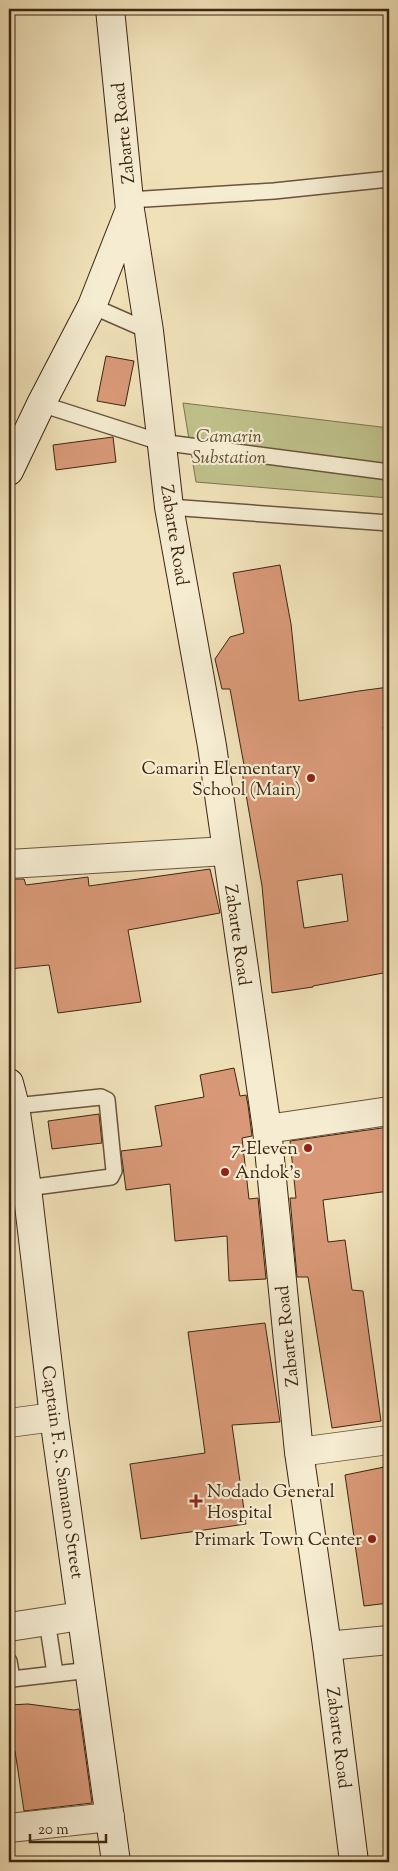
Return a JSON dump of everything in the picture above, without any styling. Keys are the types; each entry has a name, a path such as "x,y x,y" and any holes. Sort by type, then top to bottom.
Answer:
{"main road":[{"name":"Zabarte Road","path":"110,9 130,205 148,331 169,507 212,746 267,1130 299,1452 327,1646 354,1862"},
{"path":"9,471 40,404 92,306 130,205"},
{"path":"9,864 226,851"},
{"name":"Captain F. S. Samano Street","path":"12,1094 27,1188 54,1417 116,1862"},
{"path":"267,1130 389,1111"},
{"path":"9,1423 54,1417"},
{"path":"299,1452 389,1440"},
{"path":"9,1627 81,1616"},
{"path":"327,1646 389,1640"},
{"path":"9,1828 110,1817"}],"lane":[{"path":"130,205 389,179"},
{"path":"92,306 148,331"},
{"path":"40,404 160,442 389,472"},
{"path":"169,507 389,523"},
{"path":"12,1094 101,1098 107,1100 114,1171 111,1177 27,1188"},
{"path":"47,1621 55,1674"},
{"path":"9,1661 12,1679 90,1670"}],"green space":[{"name":"Camarin Substation","path":"183,403 389,428 389,498 196,482"}],"building":[{"path":"106,356 134,361 125,406 97,401"},
{"path":"113,437 116,462 56,470 53,445"},
{"name":"Camarin Elementary School (Main)","path":"280,565 291,624 299,701 389,687 389,726 383,727 389,776 389,972 272,993 262,886 241,766 244,765 230,689 222,689 215,659 230,637 244,633 233,573","holes":["342,874 348,921 304,928 297,881"]},
{"path":"210,869 220,913 128,930 141,1002 58,1013 49,965 9,969 9,879 24,879 26,885 88,877 89,886"},
{"path":"234,1068 240,1096 246,1095 248,1105 252,1136 242,1138 249,1199 258,1198 266,1279 229,1281 227,1236 175,1241 170,1184 126,1190 121,1151 162,1146 155,1106 204,1097 200,1075"},
{"path":"99,1114 102,1143 52,1149 48,1121"},
{"path":"389,1127 389,1191 323,1200 328,1242 345,1240 352,1290 363,1291 381,1421 332,1428 308,1277 297,1277 290,1198 296,1198 290,1141"},
{"path":"265,1323 280,1422 232,1425 246,1524 141,1539 130,1464 205,1453 188,1332"},
{"name":"Primark Town Center","path":"389,1466 389,1603 364,1606 345,1475"},
{"path":"28,1704 79,1709 92,1803 24,1811 15,1751 9,1752 9,1705"}],"place":[{"name":"Camarin Elementary School (Main)","path":"311,778"},
{"name":"7-Eleven","path":"308,1148"},
{"name":"Andok's","path":"225,1172"},
{"name":"Nodado General Hospital","path":"196,1501"},
{"name":"Primark Town Center","path":"372,1539"}]}
